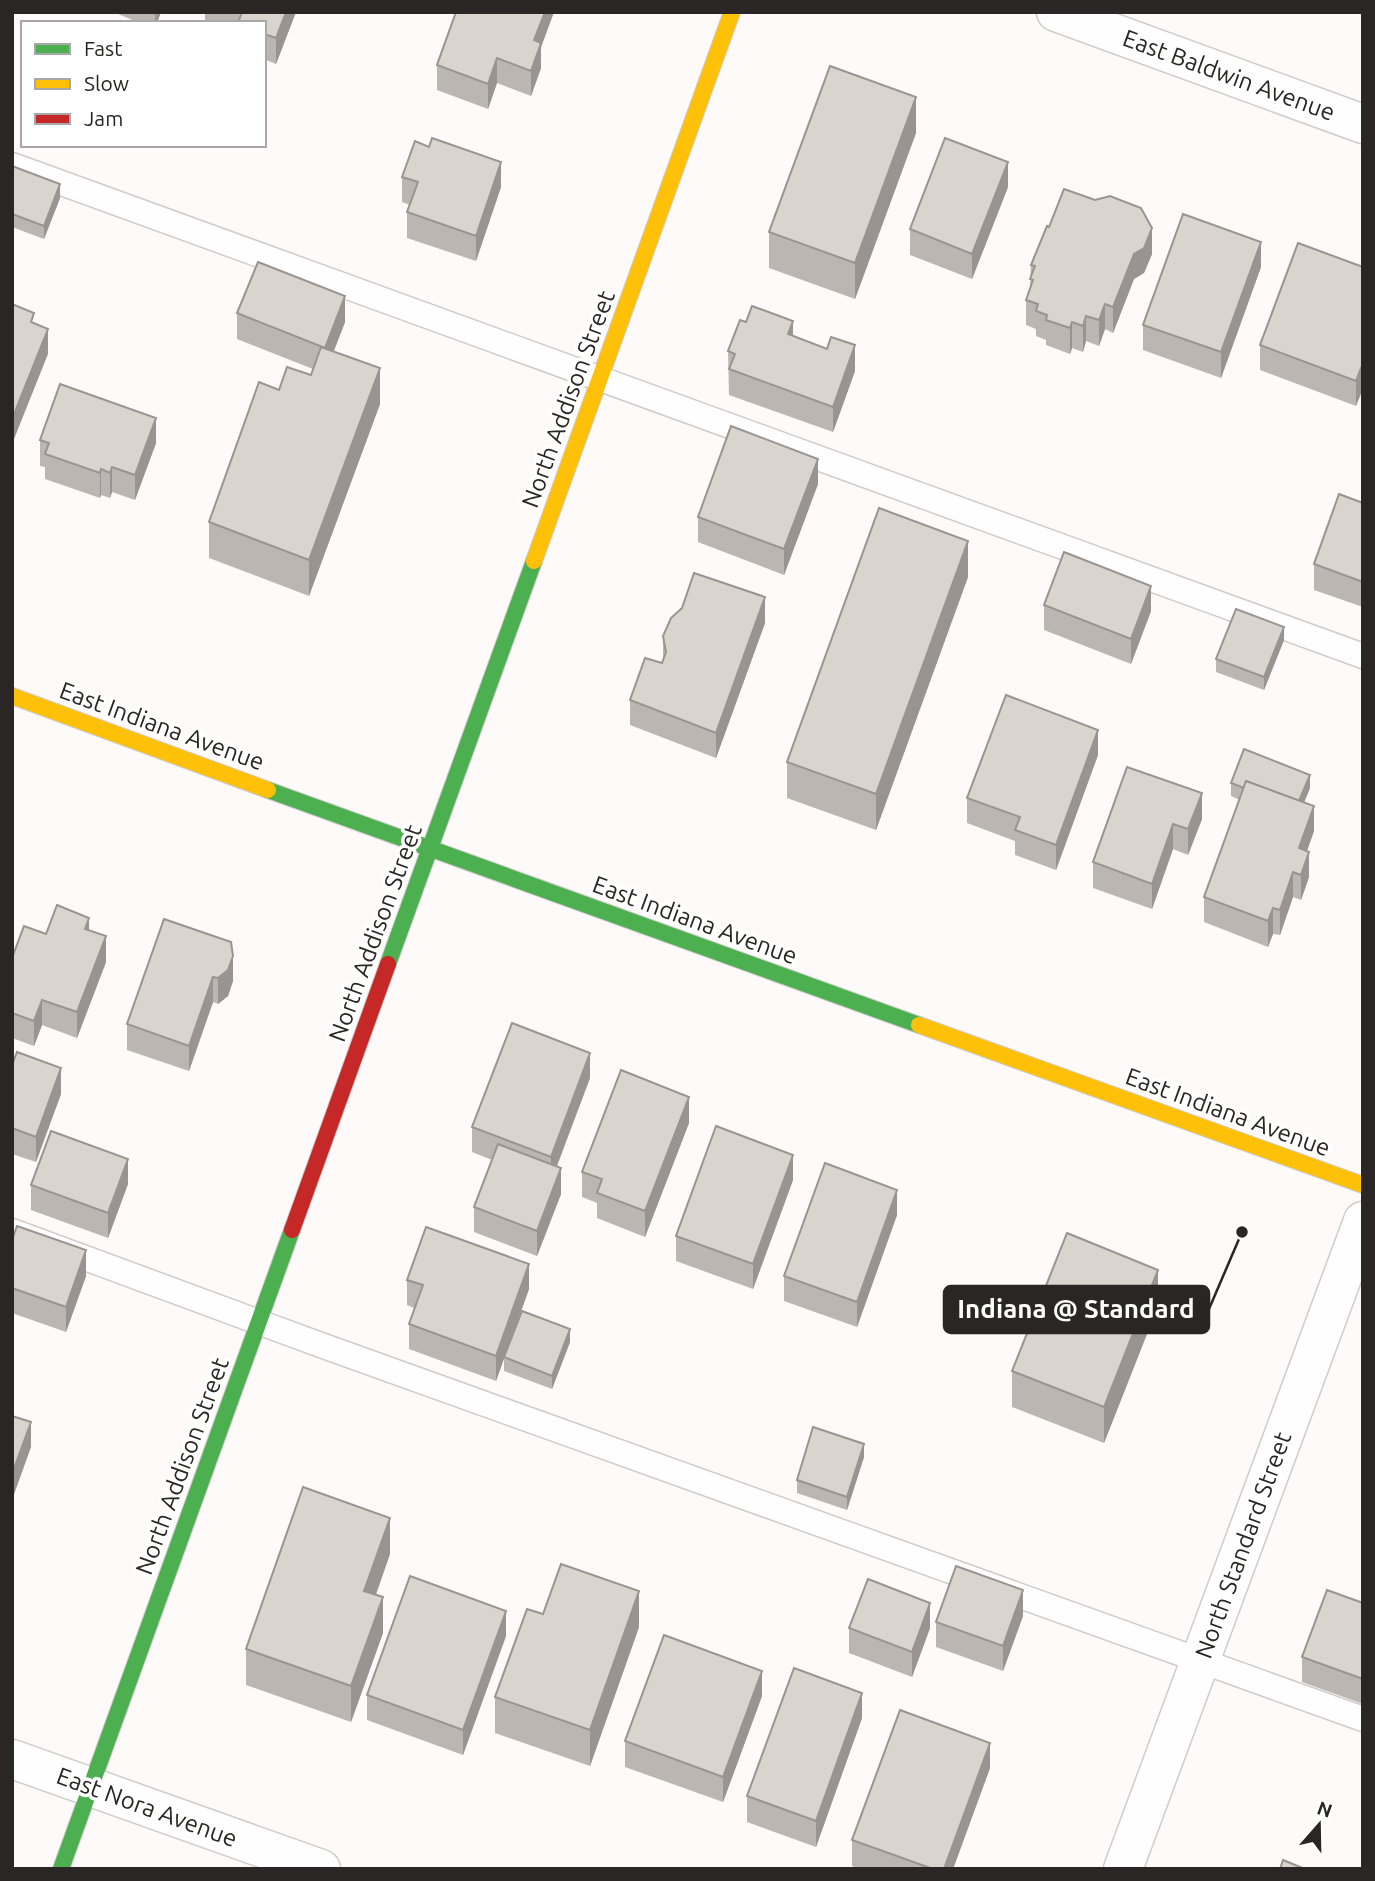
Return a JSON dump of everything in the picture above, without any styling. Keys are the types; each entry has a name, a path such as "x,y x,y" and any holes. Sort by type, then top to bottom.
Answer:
{"street":[{"name":"North Addison Street","path":"61,1869 732,12"},
{"name":"East Baldwin Avenue","path":"1056,12 1363,124"},
{"name":"East Indiana Avenue","path":"12,696 1363,1185"},
{"name":"North Standard Street","path":"1123,1869 1363,1221"},
{"name":"East Nora Avenue","path":"12,1759 321,1869"}],"lane":[{"path":"12,165 1363,656"},
{"path":"12,1231 1363,1719"}],"building":[{"path":"242,12 286,12 276,38 266,35 266,21 239,21"},
{"path":"456,12 545,12 534,40 541,43 531,71 497,58 488,84 437,65"},
{"path":"830,66 916,97 855,263 769,232"},
{"path":"432,138 501,162 476,236 407,212 418,182 402,177 415,141 429,147"},
{"path":"945,138 1008,162 972,254 910,229"},
{"path":"12,166 60,184 44,226 12,214"},
{"path":"1064,189 1095,200 1110,196 1141,208 1152,228 1144,248 1134,254 1113,307 1105,304 1099,320 1086,316 1083,326 1072,322 1070,328 1046,320 1047,315 1036,311 1038,304 1026,300 1035,266 1031,265"},
{"path":"1183,214 1261,242 1221,352 1143,325"},
{"path":"1298,243 1363,267 1363,363 1356,381 1260,345"},
{"path":"258,262 345,296 325,348 237,313"},
{"path":"12,304 34,313 31,322 48,329 12,419"},
{"path":"752,306 793,321 788,334 827,349 831,337 855,345 833,407 729,369 735,354 728,351 740,320 746,322"},
{"path":"321,347 380,368 309,560 209,522 259,382 279,390 287,367 311,375"},
{"path":"60,384 156,418 135,475 112,467 110,473 101,469 100,473 45,454 49,443 40,440"},
{"path":"731,426 818,459 784,549 698,517"},
{"path":"1339,494 1363,503 1363,582 1314,564"},
{"path":"879,508 968,541 876,794 787,762"},
{"path":"1064,552 1151,586 1131,639 1044,605"},
{"path":"694,573 765,597 716,733 630,700 645,658 662,663 666,652 663,636 671,618 682,608"},
{"path":"1236,609 1284,627 1264,677 1216,659"},
{"path":"1006,695 1098,730 1056,845 1015,830 1020,817 967,798"},
{"path":"1244,749 1310,775 1299,801 1246,781 1244,788 1231,783"},
{"path":"1127,767 1202,793 1188,829 1173,824 1152,884 1093,862"},
{"path":"1246,781 1314,806 1299,848 1309,852 1301,875 1293,872 1280,910 1273,908 1268,921 1204,897"},
{"path":"57,905 89,918 85,929 106,936 77,1012 42,1000 34,1021 12,1013 12,958 24,926 46,934"},
{"path":"164,919 231,942 233,956 228,970 218,978 213,977 189,1046 127,1024"},
{"path":"512,1023 590,1053 551,1157 472,1127"},
{"path":"17,1052 61,1068 36,1137 12,1128 12,1065"},
{"path":"621,1070 689,1097 645,1211 597,1193 602,1179 582,1172"},
{"path":"716,1126 793,1155 753,1264 676,1236"},
{"path":"51,1131 128,1159 108,1213 31,1185"},
{"path":"498,1144 561,1168 537,1231 474,1207"},
{"path":"825,1163 897,1190 857,1302 784,1276"},
{"path":"17,1226 86,1250 66,1307 12,1288 12,1240"},
{"path":"426,1227 529,1264 496,1356 409,1324 423,1285 407,1280"},
{"path":"1067,1233 1158,1270 1104,1407 1012,1371"},
{"path":"522,1311 570,1329 552,1376 504,1357"},
{"path":"12,1416 31,1422 12,1474"},
{"path":"813,1427 864,1444 847,1497 797,1480"},
{"path":"303,1487 390,1518 364,1591 383,1597 351,1686 246,1649"},
{"path":"561,1564 639,1591 590,1730 495,1697 527,1609 543,1614"},
{"path":"956,1566 1023,1590 1003,1646 936,1622"},
{"path":"410,1576 506,1611 463,1730 367,1695"},
{"path":"868,1579 930,1603 912,1652 849,1628"},
{"path":"1327,1590 1363,1603 1363,1679 1302,1657"},
{"path":"664,1635 762,1671 723,1777 625,1741"},
{"path":"794,1668 862,1693 816,1821 747,1796"},
{"path":"900,1710 990,1743 944,1869 933,1869 852,1840"},
{"path":"1283,1860 1305,1869 1280,1869"}],"traffic: fast":[{"path":"388,964 534,561"},
{"path":"268,790 919,1025"},
{"path":"61,1869 292,1230"}],"traffic: slow":[{"path":"534,561 732,12"},
{"path":"12,696 268,790"},
{"path":"919,1025 1363,1185"}],"traffic: jam":[{"path":"292,1230 388,964"}],"place":[{"name":"Indiana @ Standard","path":"1242,1232"}]}
